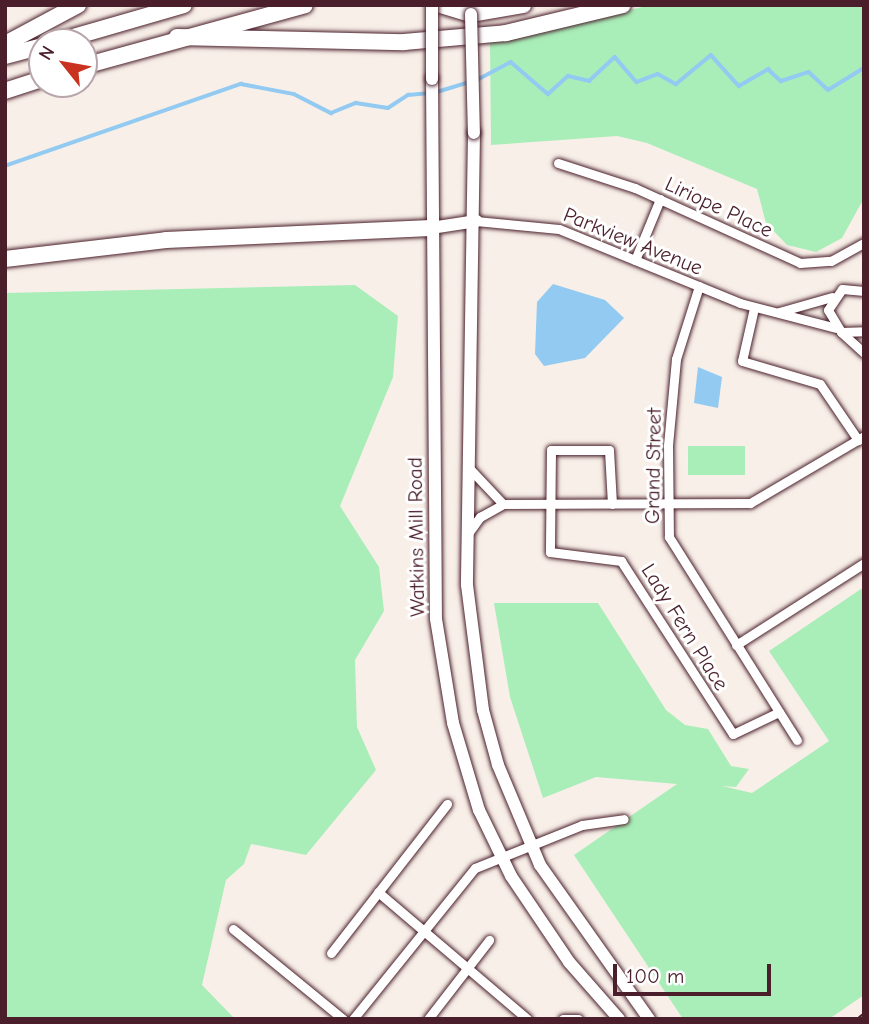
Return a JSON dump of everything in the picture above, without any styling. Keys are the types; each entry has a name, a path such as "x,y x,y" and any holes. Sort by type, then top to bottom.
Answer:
{"highway":[{"path":"5,44 78,5"},
{"path":"98,30 184,5"},
{"path":"98,62 177,37 305,5"},
{"path":"441,5 476,11 523,5"},
{"path":"177,37 404,42 506,33 623,5"},
{"path":"5,57 28,50"},
{"path":"5,90 28,83"},
{"path":"5,259 166,240 431,228"}],"main road":[{"name":"Watkins Mill Road","path":"432,5 431,228 436,620 468,778 499,855 569,962 619,1019"},
{"path":"476,11 476,221 467,536 470,631 483,709 529,843 649,1019"},
{"path":"431,228 476,221"}],"street":[{"path":"572,169 576,158"},
{"name":"Liriope Place","path":"558,163 660,199 800,263 831,261 864,243"},
{"path":"635,260 660,199"},
{"name":"Parkview Avenue","path":"476,221 559,229 754,307 838,330"},
{"name":"Grand Street","path":"699,286 678,346 667,504 672,542 797,740"},
{"path":"773,313 832,297 848,288 863,290"},
{"path":"832,297 829,317 838,330 864,353"},
{"path":"467,536 480,517 503,504 759,501 861,438 820,383 742,361 754,307"},
{"path":"838,330 864,331"},
{"path":"547,504 551,450 603,447 612,456 612,504"},
{"path":"469,466 482,488 503,504"},
{"name":"Lady Fern Place","path":"547,504 550,552 621,561 731,732 743,734 779,712"},
{"path":"736,645 864,563"},
{"path":"331,953 447,804"},
{"path":"353,1019 466,876 499,855 529,843 624,818"},
{"path":"379,892 470,965 527,1019"},
{"path":"233,929 343,1019"},
{"path":"428,1019 489,940"},
{"path":"564,1019 578,1019"}],"green space":[{"path":"651,5 864,5 864,198 842,238 816,252 787,245 766,223 757,189 647,143 617,136 491,145 490,42"},
{"path":"355,285 398,316 393,377 340,506 379,567 384,611 355,660 357,727 376,770 306,855 251,844 244,864 226,880 202,985 235,1019 5,1019 5,293"},
{"path":"688,446 745,446 745,475 688,475"},
{"path":"864,587 864,995 829,1019 683,1019 574,855 677,784 596,777 543,798 510,697 494,603 598,603 666,710 685,725 708,729 731,766 749,769 736,787 722,786 752,793 829,741 769,651"}],"water":[{"path":"553,284 605,300 624,318 585,358 544,366 535,354 537,302"},
{"path":"698,367 722,377 718,408 694,403"}],"waterway":[{"path":"477,80 511,62 548,94 568,76 589,81 615,57 637,82 658,74 676,84 711,55 739,86 768,69 781,81 809,72 828,90 864,68"},
{"path":"437,92 469,82"},
{"path":"5,166 241,84 294,94 331,113 356,103 388,108 408,95 429,93"}],"railway":[{"path":"860,1019 864,1016"}]}
